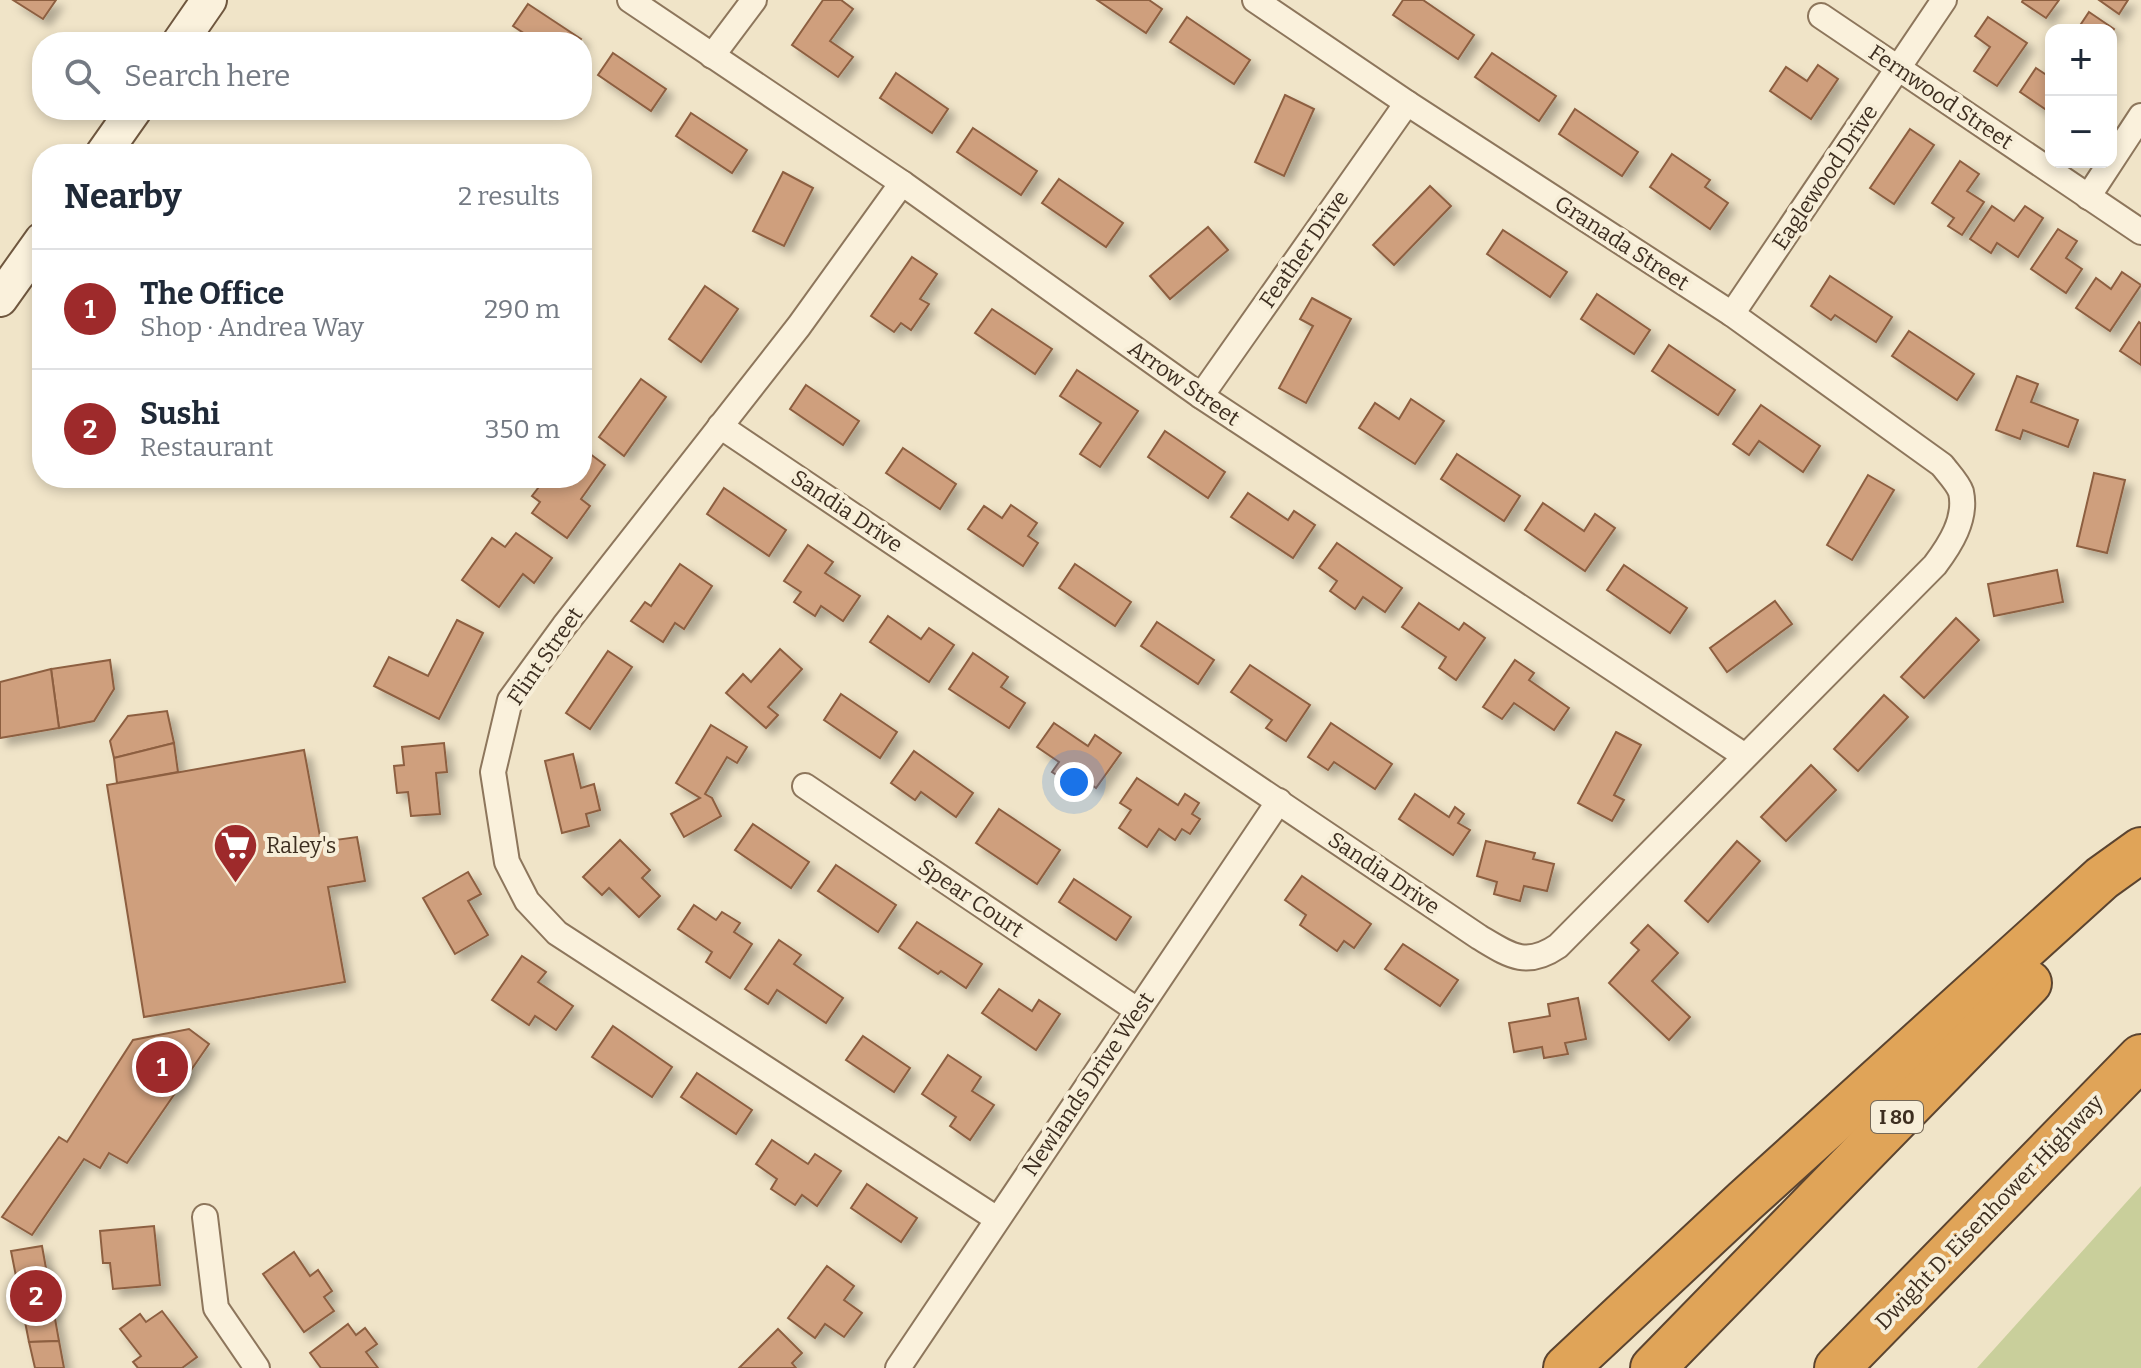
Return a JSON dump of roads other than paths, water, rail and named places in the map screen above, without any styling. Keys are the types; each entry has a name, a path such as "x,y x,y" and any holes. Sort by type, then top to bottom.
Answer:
{"highway":[{"path":"1566,1368 1757,1190 2102,878 2141,850"},
{"name":"I 80","path":"1653,1368 2141,866"},
{"name":"Dwight D. Eisenhower Highway","path":"1837,1368 2141,1057"}],"street":[{"path":"187,32 209,0"},
{"name":"Arrow Street","path":"630,0 902,183 1201,396 1745,756"},
{"path":"712,56 754,0"},
{"name":"Granada Street","path":"1255,0 1407,103 1732,314 1942,465 1960,490 1962,510"},
{"name":"Eaglewood Drive","path":"1732,314 1944,0"},
{"name":"Fernwood Street","path":"1821,16 2141,232"},
{"name":"Feather Drive","path":"1201,396 1407,103"},
{"path":"2088,197 2141,116"},
{"path":"110,144 127,120"},
{"name":"Flint Street","path":"902,183 799,326 564,626 510,700 493,772 507,862 527,901 557,933 997,1219"},
{"path":"0,299 32,254"},
{"name":"Sandia Drive","path":"720,426 1479,937 1513,956 1528,959 1543,956 1573,933 1935,565 1952,541 1962,510"},
{"name":"Spear Court","path":"805,786 1137,1010"},
{"name":"Newlands Drive West","path":"898,1368 1279,801"},
{"path":"205,1217 216,1308 257,1368"}],"place":[{"name":"Raley's","path":"235,884"},
{"name":"The Office","path":"162,1067"},
{"name":"Sushi","path":"36,1296"}]}
